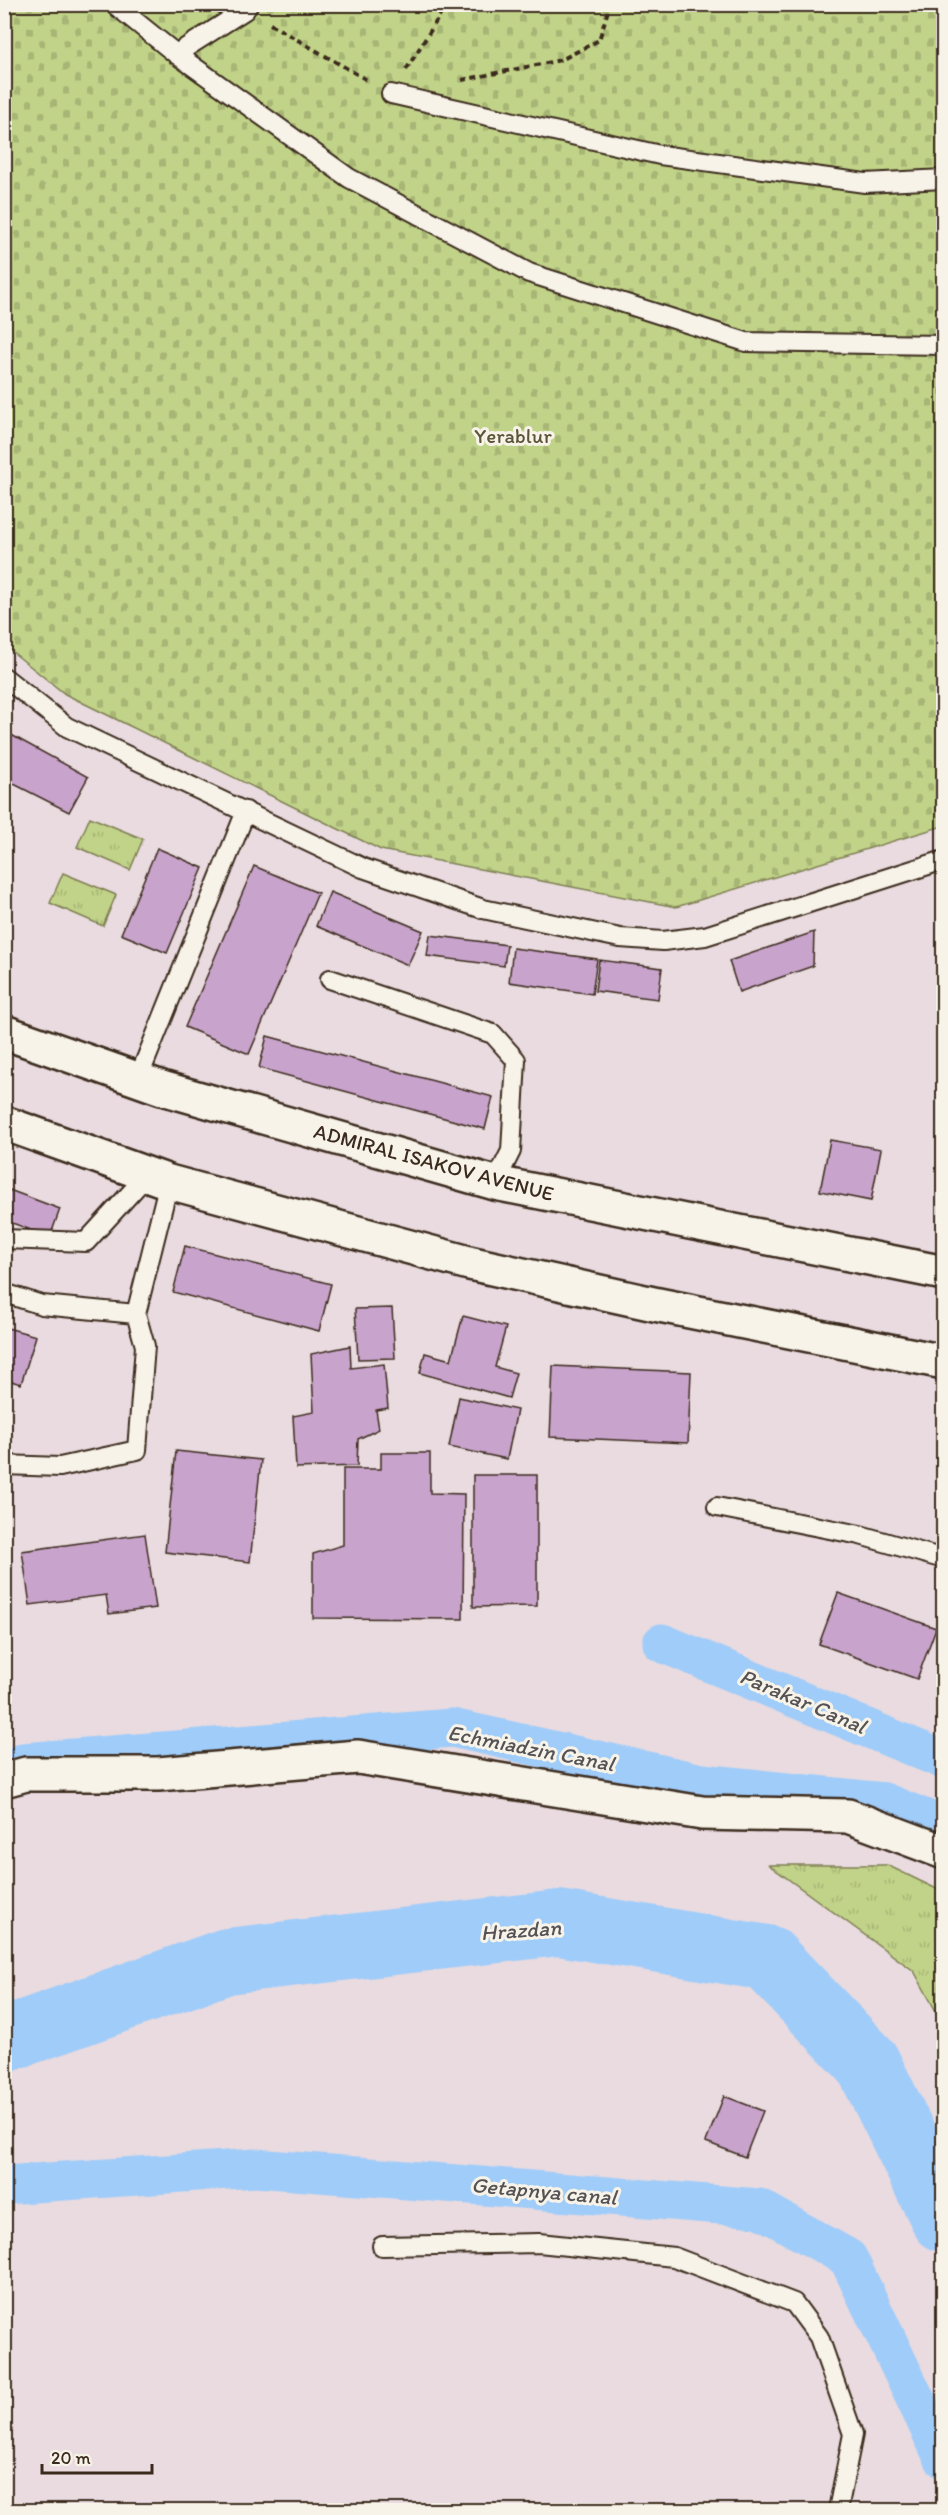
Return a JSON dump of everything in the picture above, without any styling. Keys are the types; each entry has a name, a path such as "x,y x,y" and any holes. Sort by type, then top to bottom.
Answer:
{"main road":[{"name":"ADMIRAL ISAKOV AVENUE","path":"4,1032 138,1079 495,1183 944,1273"},
{"path":"4,1123 158,1178 469,1263 654,1304 944,1362"},
{"path":"4,1780 26,1774 158,1774 358,1756 702,1813 848,1816 944,1852"}],"lane":[{"path":"114,4 176,54 349,178 529,273 746,342 944,345"},
{"path":"176,54 247,7"},
{"path":"391,94 660,155 865,183 944,179"},
{"path":"4,677 67,727 363,868 483,909 620,938 663,941 705,936 944,860"},
{"path":"138,1079 246,811"},
{"path":"330,979 493,1034 516,1060 511,1151 495,1183"},
{"path":"4,1239 86,1242 158,1178"},
{"path":"4,1465 60,1467 136,1450 146,1346 136,1314 158,1178"},
{"path":"4,1293 42,1305 136,1314"},
{"path":"717,1507 860,1535 944,1559"},
{"path":"382,2246 539,2243 674,2257 794,2303 819,2337 853,2434 838,2511"}],"path":[{"path":"247,7 391,94 447,4"},
{"path":"459,80 561,60 599,40 610,4"}],"green space":[{"name":"Yerablur","path":"4,5 943,5 943,826 676,907 381,850 65,694 5,646"},
{"path":"90,817 143,839 130,870 77,847"},
{"path":"63,873 116,895 103,926 50,903"},
{"path":"769,1865 887,1865 943,1892 943,2024 914,1971"}],"building":[{"path":"4,731 88,777 69,812 4,779"},
{"path":"157,848 203,868 167,953 121,934"},
{"path":"254,866 318,893 249,1054 185,1027"},
{"path":"330,892 423,931 408,965 316,926"},
{"path":"814,932 813,966 739,992 729,961"},
{"path":"430,935 507,945 504,966 427,956"},
{"path":"513,948 597,959 592,994 509,982"},
{"path":"599,960 662,968 658,999 595,991"},
{"path":"267,1036 493,1097 485,1129 259,1068"},
{"path":"830,1140 881,1149 871,1201 820,1191"},
{"path":"4,1188 60,1209 50,1237 4,1220"},
{"path":"185,1246 331,1284 319,1331 173,1292"},
{"path":"392,1308 395,1358 358,1359 355,1309"},
{"path":"463,1316 506,1327 495,1367 516,1373 509,1398 420,1373 425,1353 451,1360"},
{"path":"4,1327 36,1336 21,1384 4,1379"},
{"path":"350,1346 351,1368 384,1364 388,1408 376,1410 379,1429 358,1439 357,1466 296,1468 293,1416 314,1412 311,1354"},
{"path":"553,1366 691,1372 688,1443 550,1437"},
{"path":"459,1397 517,1410 507,1459 449,1447"},
{"path":"176,1451 261,1460 250,1562 165,1552"},
{"path":"381,1453 430,1453 430,1493 464,1494 463,1619 313,1618 313,1554 343,1545 343,1469 381,1469"},
{"path":"473,1475 537,1475 537,1606 473,1607"},
{"path":"145,1534 156,1608 109,1614 106,1595 30,1605 22,1551"},
{"path":"838,1593 936,1628 917,1679 819,1644"},
{"path":"944,1673 944,1695 936,1693"},
{"path":"724,2096 763,2111 745,2157 706,2142"}],"waterway":[{"name":"Parakar Canal","path":"662,1643 944,1760"},
{"name":"Echmiadzin Canal","path":"23,1762 452,1728 702,1783 884,1802 944,1826"},
{"name":"Hrazdan","path":"4,2040 227,1961 559,1923 767,1958 867,2062 944,2219"},
{"name":"Getapnya canal","path":"4,2185 256,2168 759,2208 848,2258 944,2459"}]}
